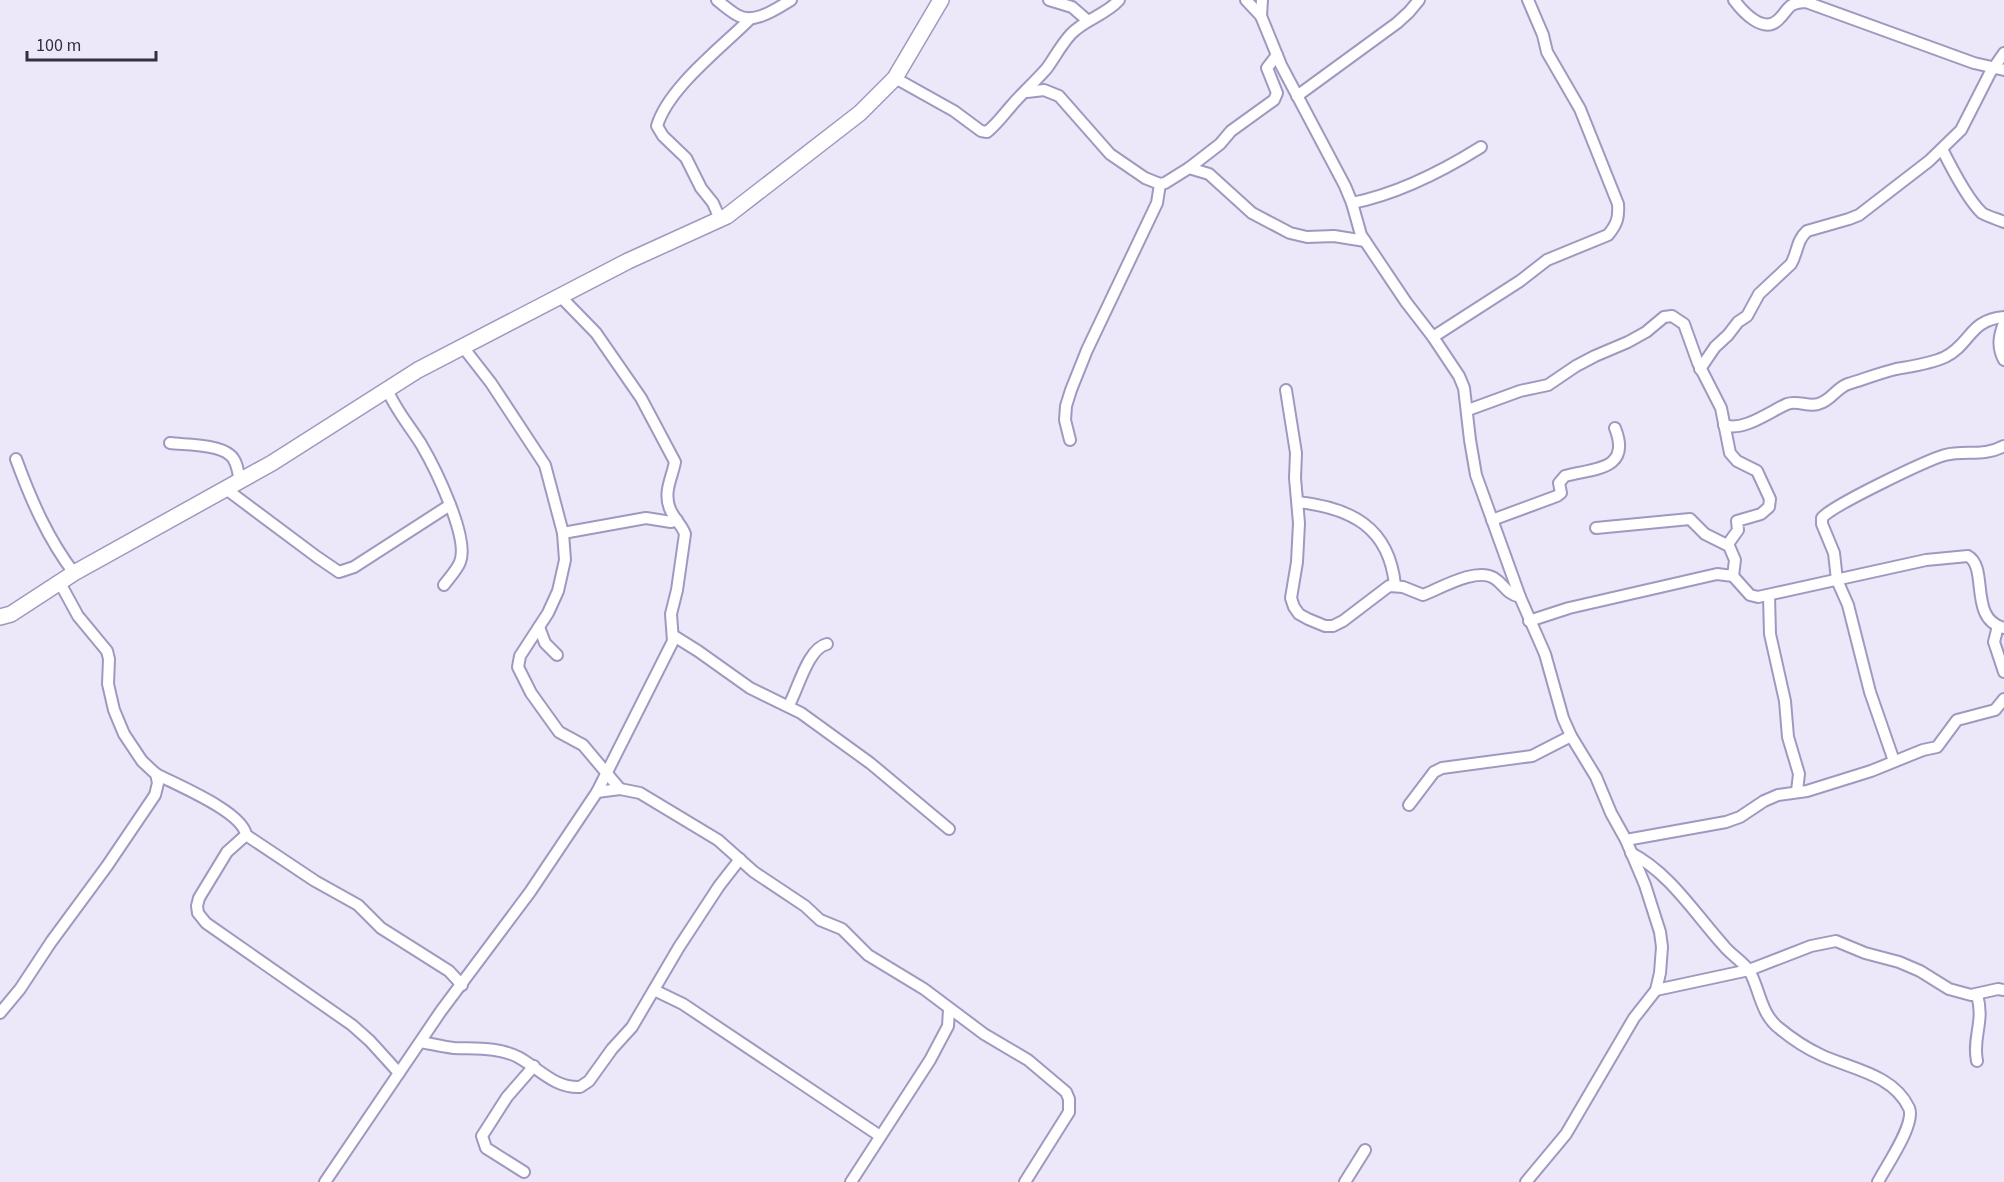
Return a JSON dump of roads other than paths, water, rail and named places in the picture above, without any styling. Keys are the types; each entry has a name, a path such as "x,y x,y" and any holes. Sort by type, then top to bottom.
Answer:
{"main road":[{"path":"0,617 11,614 74,573 299,447 387,389 628,261 720,219 743,204 860,113 895,78 941,0"}],"street":[{"path":"717,0 737,16 750,19"},
{"path":"720,219 713,203 700,188 686,158 663,136 657,126 670,101 681,88 750,19 772,11 791,0"},
{"path":"1049,0 1072,7 1087,20"},
{"path":"895,78 954,111 981,131 987,132 1027,92 1066,40 1087,20 1104,13 1119,0"},
{"path":"1246,0 1261,16 1297,96 1352,202 1365,241 1459,376 1468,410 1473,459 1520,597 1545,654 1563,718 1570,736 1596,777 1611,813 1626,840 1645,885 1660,932 1662,947 1656,990 1634,1018 1566,1134 1526,1182"},
{"path":"1261,16 1262,0"},
{"path":"1297,96 1397,22 1419,0"},
{"path":"1433,337 1547,260 1608,235 1619,218 1618,204 1580,109 1546,52 1543,35 1528,0"},
{"path":"1734,0 1745,14 1760,23 1771,24 1778,20 1789,6 1806,2 1956,57 2000,68"},
{"path":"1700,369 1714,346 1747,316 1759,294 1791,264 1797,244 1803,235 1808,231 1859,214 1942,149 1966,124 1990,74 2000,68 2004,53"},
{"path":"1027,92 1044,90 1059,96 1110,154 1154,183 1160,184 1189,168 1220,144 1231,131 1274,100 1277,93 1267,68 1277,55"},
{"path":"1352,202 1371,199 1398,190 1448,166 1480,147"},
{"path":"1942,149 1980,211 2004,222"},
{"path":"1189,168 1209,174 1252,213 1290,233 1308,237 1334,236 1365,241"},
{"path":"1070,440 1065,420 1071,390 1087,350 1157,203 1160,184"},
{"path":"326,1182 441,1011 530,892 597,792 674,636 671,614 685,534 670,510 668,499 668,484 675,462 641,398 596,333 561,297"},
{"path":"1468,410 1520,391 1548,385 1585,361 1646,333 1669,316 1674,317 1683,324 1700,369 1721,408 1730,453 1737,461 1757,471 1770,501 1769,507 1761,514 1738,520 1738,530 1728,544"},
{"path":"1724,424 1737,427 1791,403 1820,404 1827,401 1839,388 1848,384 1942,358 1951,353 1984,321 2004,317"},
{"path":"2004,323 1999,345 2004,360"},
{"path":"463,347 491,383 544,465 563,532 565,560 561,584 519,661 518,667 524,681 559,732 583,745 620,789"},
{"path":"387,389 392,401 428,458 457,523 462,555 460,562 444,585"},
{"path":"1286,390 1296,453 1295,478 1298,502 1299,546 1291,598 1299,614 1325,626 1332,626 1343,621 1380,591 1395,585 1423,595 1453,582 1483,575 1496,579 1509,593 1520,597"},
{"path":"1492,520 1561,494 1559,483 1565,476 1599,470 1608,466 1614,460 1620,444 1615,428"},
{"path":"170,443 211,447 231,455 236,464 233,485 316,558 339,572 354,567 450,505"},
{"path":"1894,761 1870,692 1848,605 1837,580 1834,553 1821,520 1827,512 1862,493 1943,455 1984,453 2004,446"},
{"path":"16,459 52,542 74,573"},
{"path":"1298,502 1320,505 1351,516 1370,527 1378,536 1392,562 1395,585"},
{"path":"563,532 646,518 670,522 677,520"},
{"path":"1596,528 1687,518 1692,520 1705,534 1728,544 1735,560 1733,576"},
{"path":"1530,621 1569,608 1717,574 1733,576 1750,595 1768,596 1926,561 1968,556 1976,565 1990,622 2001,627 1994,642 2004,672"},
{"path":"60,583 78,616 107,651 110,695 124,734 142,761 156,774 232,817 245,830 246,835 315,881 358,905 381,928 442,966 462,985"},
{"path":"1768,596 1770,634 1785,701 1788,737 1799,774 1797,791"},
{"path":"539,627 548,648 557,656"},
{"path":"674,636 750,688 772,700 789,705 870,763 950,829"},
{"path":"789,705 810,659 820,645 827,644"},
{"path":"1626,840 1726,822 1740,817 1764,801 1778,795 1807,791 1937,747 1957,720 1995,710 2004,699"},
{"path":"1409,805 1434,772 1442,768 1532,756 1570,736"},
{"path":"0,1013 107,866 155,795 158,783 156,774"},
{"path":"155,795 176,784"},
{"path":"597,792 620,789 640,793 718,840 763,878 805,906 825,923 840,928 862,951 924,988 949,1010 1028,1060 1066,1092 1070,1099 1069,1112 1025,1182"},
{"path":"246,835 227,852 203,891 197,906 200,916 221,935 352,1025 399,1073"},
{"path":"1631,853 1657,870 1725,948 1749,970 1766,1012 1780,1029 1820,1054 1872,1074 1894,1089 1909,1109 1910,1123 1878,1182"},
{"path":"421,1042 448,1047 505,1051 534,1066 561,1085 580,1087 589,1081 612,1049 627,1033 693,926 740,859"},
{"path":"1656,990 1749,970 1811,946 1840,942 1865,953 1899,962 1920,971 1949,989 1971,995 1998,989 2004,990"},
{"path":"654,990 683,1004 720,1031 880,1136"},
{"path":"1977,994 1980,1022 1975,1048 1977,1061"},
{"path":"851,1182 939,1043 948,1026 949,1010"},
{"path":"524,1172 486,1148 482,1136 507,1097 534,1066"},
{"path":"1346,1182 1365,1150"},
{"path":"1539,1182 1541,1165"}]}
